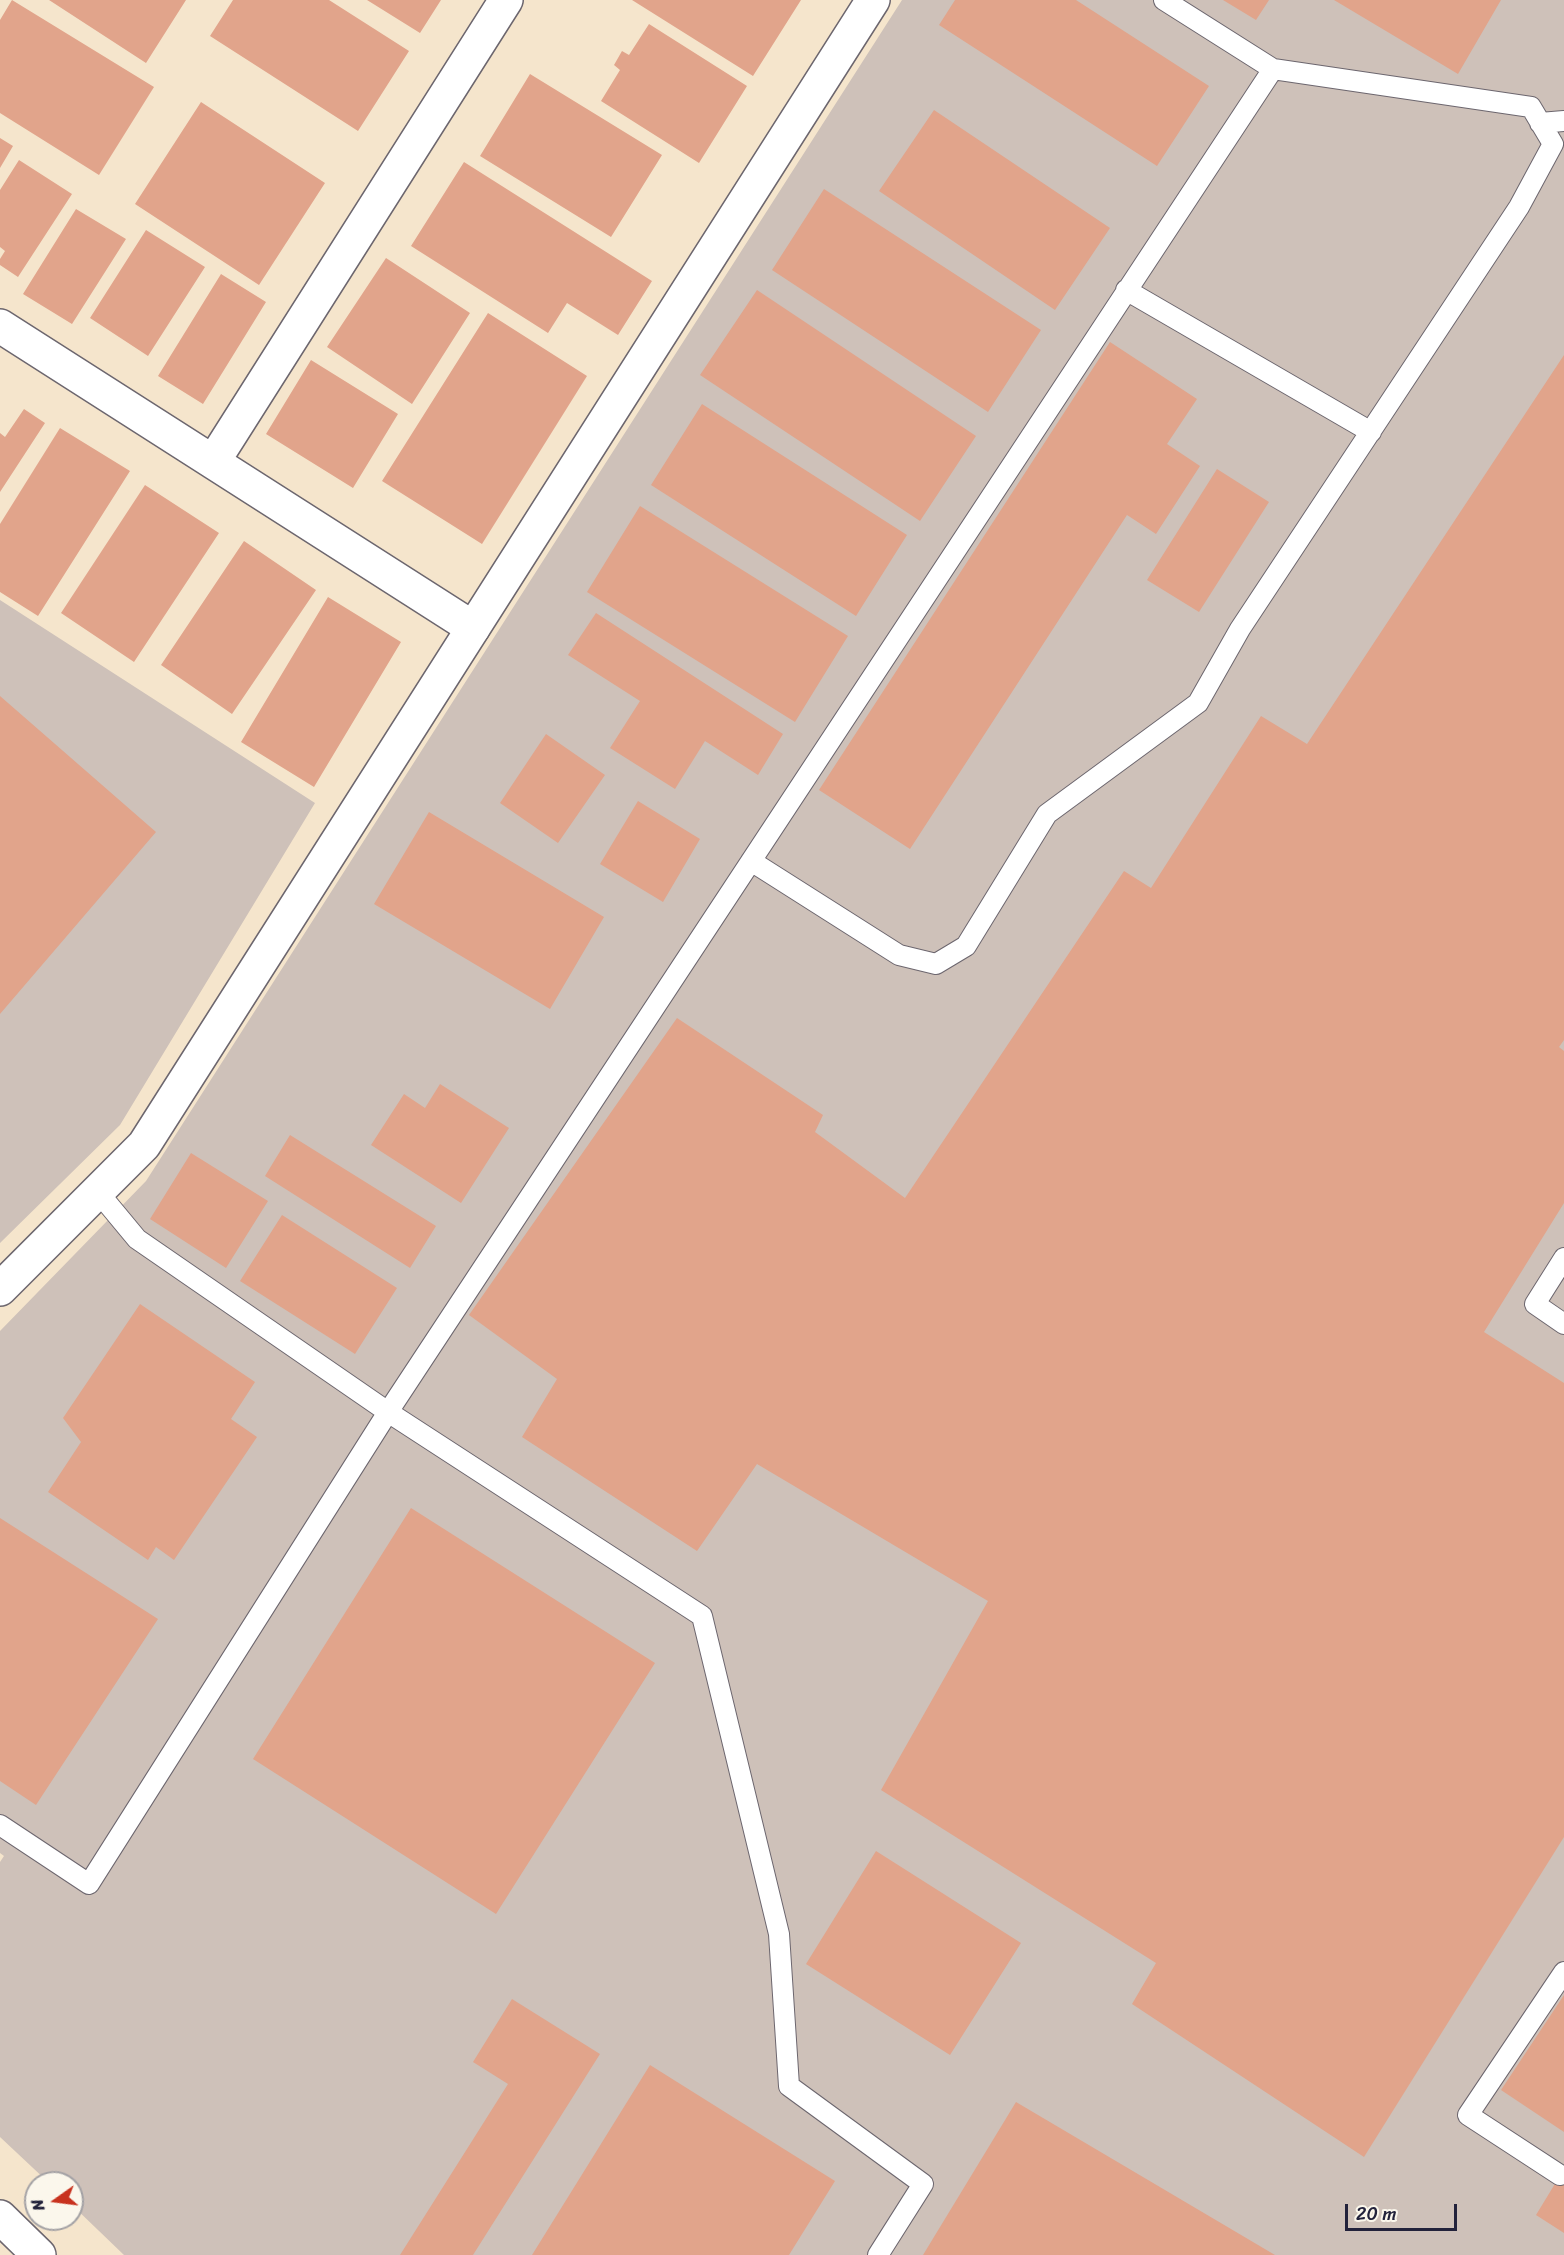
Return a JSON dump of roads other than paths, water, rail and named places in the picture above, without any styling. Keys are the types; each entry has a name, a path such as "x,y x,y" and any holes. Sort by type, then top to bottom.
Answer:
{"street":[{"path":"213,462 506,0"},
{"path":"0,1289 144,1145 873,0"},
{"path":"0,326 473,628"},
{"path":"0,2217 39,2255"}],"lane":[{"path":"751,861 899,955 936,964 966,946 1047,814 1198,703 1240,629 1519,207 1553,144 1531,106 1273,69 1164,0"},
{"path":"0,1825 89,1884 388,1412 1273,69"},
{"path":"1540,123 1564,121"},
{"path":"1126,290 1371,432"},
{"path":"98,1192 137,1239 388,1412 702,1616 778,1934 789,2086 924,2184 878,2255"},
{"path":"1564,1258 1535,1304 1564,1324"},
{"path":"1560,2175 1468,2115 1564,1972"}]}
